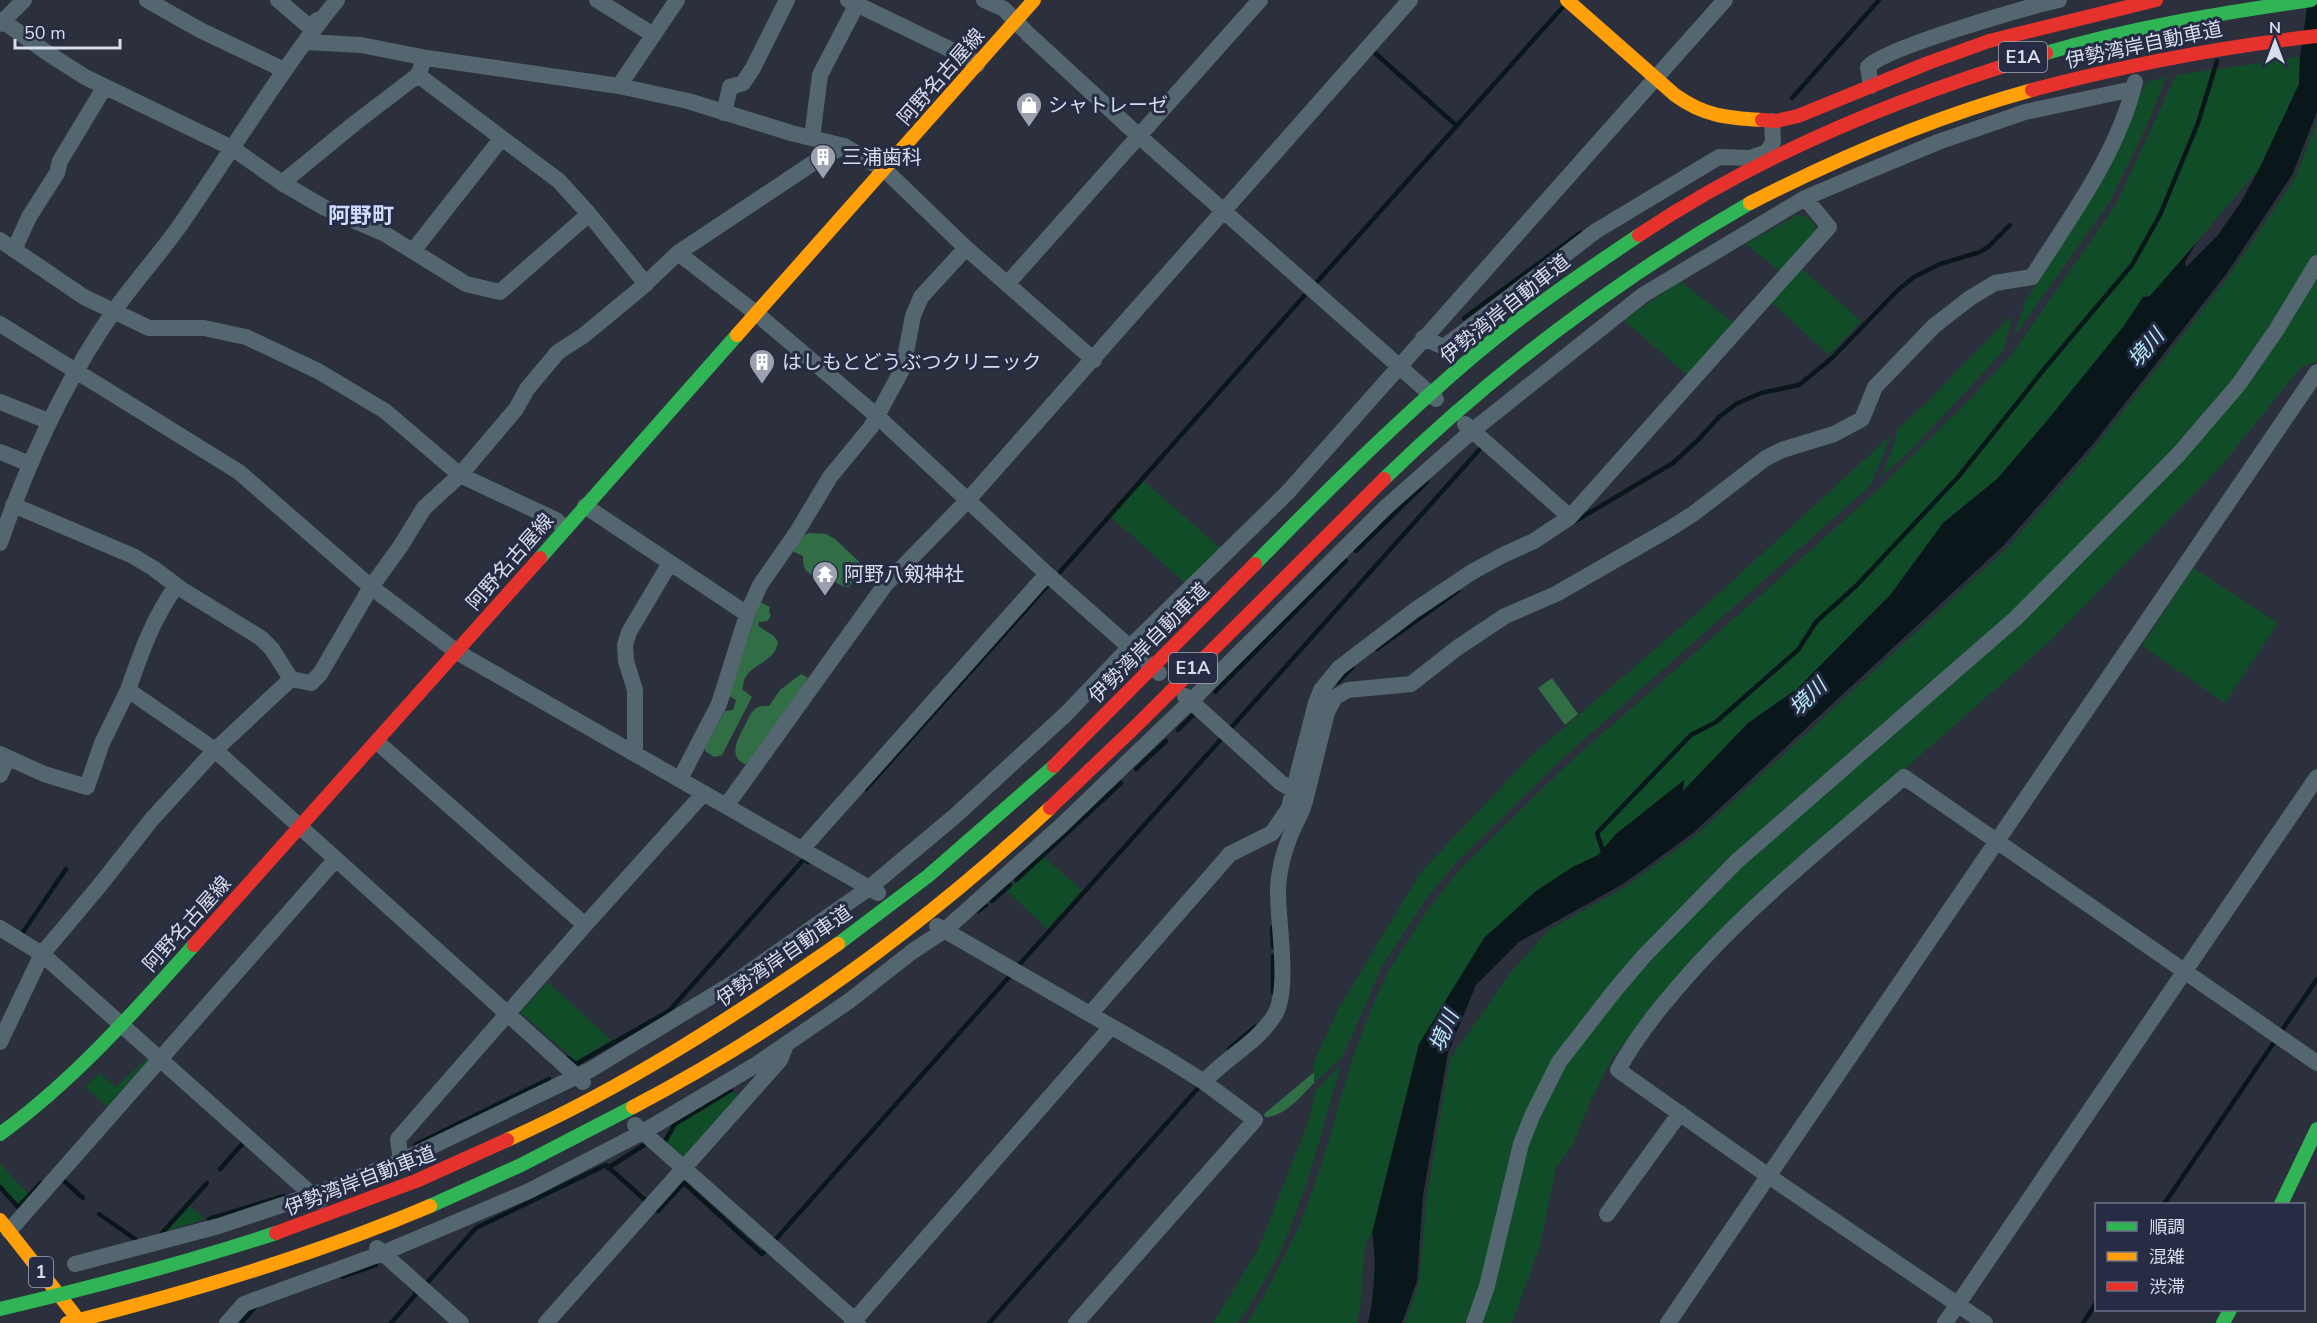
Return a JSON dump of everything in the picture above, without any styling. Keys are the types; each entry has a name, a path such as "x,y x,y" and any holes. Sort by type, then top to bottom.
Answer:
{"main road":[{"name":"阿野名古屋線","path":"0,1134 33,1110 123,1024 457,652 1034,0"},
{"path":"1567,0 1655,78 1692,107 1710,114 1738,120 1772,121 1798,116 1870,86 1989,42 2156,0"},
{"name":"伊勢湾岸自動車道","path":"0,1309 117,1283 188,1263 375,1200 458,1164 576,1107 696,1039 762,998 904,896 1059,762 1363,456 1471,358 1601,258 1702,197 1806,141 1886,107 2019,58 2109,35 2274,4 2311,0"},
{"name":"伊勢湾岸自動車道","path":"67,1323 209,1286 278,1264 479,1185 537,1158 665,1090 725,1057 790,1016 926,915 1060,800 1396,468 1464,405 1538,345 1615,288 1674,248 1734,213 1854,153 1942,119 2027,92 2123,66 2199,51 2317,36"},
{"path":"2281,1203 2317,1129"},
{"name":"1","path":"4,1226 81,1323"}],"street":[{"path":"24,0 1,22 46,52 104,88 232,148 282,183 325,208 385,234 466,284 500,292 589,213"},
{"path":"147,0 200,30 284,70"},
{"path":"278,0 310,36 425,58 619,86 688,101 844,146 885,170 966,248 1094,360"},
{"path":"310,36 325,0"},
{"path":"2,533 48,421 113,312 180,226 284,70 337,0"},
{"path":"597,0 652,34"},
{"path":"619,86 676,0"},
{"path":"724,113 730,87 743,83 753,68 787,0"},
{"path":"984,0 1004,9 1140,137 1570,517"},
{"path":"1008,283 1260,0"},
{"path":"726,806 885,585 967,501 1094,360 1410,0"},
{"path":"75,1264 219,1226 312,1195 401,1161 577,1077 738,980 869,888 955,816 1058,722 1130,647 1288,492 1725,0"},
{"path":"1870,86 1868,67 1881,57 2051,1"},
{"path":"812,138 820,75 853,2 972,60 977,65"},
{"path":"282,183 418,75 425,58"},
{"path":"418,75 501,139 546,170 589,213 646,284"},
{"path":"226,1323 244,1304 383,1253 529,1191 643,1132 787,1045 849,1001 913,951 945,930 1061,826 1191,701 1385,508 1472,430 1642,295 1805,198 1938,142 2014,116 2135,81 2123,124 2089,186 2032,277 1995,283 1970,298 1934,326 1875,387 1862,419 1834,434 1782,450 1766,458 1678,524 1556,594 1505,616 1457,648 1411,684 1348,690 1335,697 1327,712 1300,794 1272,832 1230,854 1090,1014"},
{"path":"14,250 29,217 57,173 60,161 104,88"},
{"path":"1423,338 1444,347 1596,231 1719,157 1750,158 1767,152 1773,142 1772,121"},
{"path":"412,251 501,139"},
{"path":"13,505 133,556 176,586 261,638 272,649 291,679 311,683 320,674 371,587 424,508 460,475 516,409 527,388 558,352 583,336 646,284 678,253 813,162 844,146"},
{"path":"1204,1082 1216,1068 1265,1028 1276,1014 1282,995 1278,888 1289,837 1304,807 1300,794 1312,715 1322,690 1339,668 1415,610 1472,572 1534,541 1570,517 1829,227 1805,198"},
{"path":"0,240 84,297 149,328 204,328 246,337 318,371 385,411 460,475 556,520 565,528"},
{"path":"680,779 719,704 747,614 760,585 797,532 830,477 871,427 903,368 907,341 921,297 966,248"},
{"path":"678,253 757,314 877,416 1047,574 1281,783 1300,794"},
{"path":"1474,1323 1487,1286 1517,1169 1521,1144 1539,1099 1559,1062 1614,990 1737,861 2016,618 2178,455 2239,384 2317,263"},
{"path":"0,324 239,472 371,587 457,652 1166,1058 1204,1082 1255,1120 1076,1323"},
{"path":"1668,1323 1770,1178 2317,372"},
{"path":"0,402 48,421"},
{"path":"0,452 30,464"},
{"path":"585,506 747,614"},
{"path":"635,753 635,690 626,661 625,645 629,632 670,563"},
{"path":"802,849 1047,574"},
{"path":"0,775 4,756 44,774 87,787 102,742 128,690 149,631 159,610 176,586"},
{"path":"0,1042 42,954 152,819 215,750 291,679"},
{"path":"128,690 215,750 577,1077 643,1132 855,1322 1111,1028"},
{"path":"376,742 585,925"},
{"path":"1984,1323 1770,1178 1618,1070 1633,1043 1675,989 1734,926 1904,777 2317,1063"},
{"path":"1945,1323 2317,777"},
{"path":"401,1161 398,1139 704,793"},
{"path":"4,1226 160,1059 336,859"},
{"path":"0,928 42,954 312,1195 383,1253 461,1323"},
{"path":"546,1323 780,1060 787,1045"},
{"path":"1607,1214 1680,1113"},
{"path":"219,1226 244,1304"}],"green space":[{"path":"2300,57 2299,84 2259,169 2150,296 2143,298 2123,327 1997,479 1943,523 1891,594 1797,689 1748,723 1682,792 1683,781 1616,834 1598,855 1571,868 1419,1044 1372,1233 1365,1244 1357,1323 1247,1323 1265,1294 1300,1225 1322,1164 1353,1057 1389,970 1429,908 1461,868 1569,763 1881,487 2012,354 2116,205 2176,75"},
{"path":"2166,77 2151,116 2109,203 2013,338 2026,301 2119,148 2146,82"},
{"path":"2317,123 2317,362 2302,366 2222,465 2049,642 1842,824 1694,964 1613,1057 1592,1098 1573,1144 1556,1168 1540,1245 1512,1323 1405,1323 1419,1284 1427,1195 1450,1059 1511,972 1550,929 1625,887 1695,836 2006,549 2095,447 2229,276 2295,178"},
{"path":"1797,215 1810,220 1816,233 1781,272 1746,244"},
{"path":"1800,267 1861,321 1829,355 1770,301"},
{"path":"1680,281 1735,324 1688,376 1624,320"},
{"path":"2012,315 2004,350 1914,447 1882,476 1896,439 1897,430"},
{"path":"1891,435 1870,486 1563,758 1455,864 1426,899 1382,966 1343,1056 1314,1083 1314,1062 1339,1008 1421,872 1529,758 1713,599"},
{"path":"1144,481 1220,548 1185,583 1111,517"},
{"path":"809,533 826,534 835,539 869,571 872,584 855,578 849,587 844,587 823,575 810,574 803,563 803,556 794,552 805,535"},
{"path":"2193,568 2278,623 2225,703 2142,646"},
{"path":"760,602 770,607 771,616 767,621 759,622 758,626 774,636 778,642 770,657 751,671 744,680 742,689 752,697 722,755 714,757 705,751 705,747 725,711 733,710 736,700 729,696"},
{"path":"801,674 808,678 748,765 741,762 737,758 736,748 739,736 752,712 758,707 769,706 780,690"},
{"path":"1552,678 1578,714 1565,725 1538,688"},
{"path":"1044,857 1082,890 1047,929 1007,891"},
{"path":"548,982 611,1040 576,1061 520,1012"},
{"path":"147,1058 149,1060 107,1107 85,1087 100,1073 116,1087"},
{"path":"1341,1064 1304,1190 1278,1255 1238,1323 1213,1323 1258,1250 1309,1120 1315,1091"},
{"path":"1314,1072 1314,1083 1298,1099 1279,1114 1265,1117 1264,1114"},
{"path":"732,1090 741,1098 687,1159 680,1159 664,1145 676,1125"},
{"path":"0,1163 28,1194 18,1205 0,1185"},
{"path":"190,1206 205,1219 167,1231"}],"water":[{"name":"境川","path":"2308,0 2317,0 2317,112 2292,175 2227,273 2093,444 2003,546 1693,833 1623,884 1519,942 1476,985 1448,1053 1423,1195 1417,1281 1402,1323 1368,1323 1374,1278 1372,1233 1419,1044 1484,938 1536,891 1571,868 1598,855 1616,834 1684,780 1683,791 1748,723 1797,689 1891,594 1943,523 1997,479 2123,327 2143,297 2150,296 2197,242 2185,262 2186,267 2218,235 2241,202 2259,169 2299,84 2300,57"}],"waterway":[{"path":"1792,98 1879,0"},
{"path":"1317,282 1562,8"},
{"path":"1375,53 1457,126"},
{"path":"1604,854 1597,833 1691,735 1716,722 1798,650 1816,622 1857,585 1959,476 2045,368 2132,265 2160,215 2198,123 2217,61"},
{"path":"1574,522 1673,463 1719,417 1736,404 1761,393 1799,385 1832,358 1898,290 1914,277 1940,264 1980,252 2010,225"},
{"path":"1464,318 1580,233"},
{"path":"1060,572 1304,296"},
{"path":"1230,729 1479,450"},
{"path":"1356,551 1427,482"},
{"path":"1215,692 1346,561"},
{"path":"866,789 1048,585"},
{"path":"1377,649 1458,591"},
{"path":"1338,682 1353,667"},
{"path":"1178,730 1193,715"},
{"path":"1018,966 1223,737"},
{"path":"1136,769 1166,741"},
{"path":"1016,880 1121,783"},
{"path":"568,1058 576,1064 669,1011 804,859 808,862"},
{"path":"21,935 66,869"},
{"path":"992,901 1010,885"},
{"path":"978,911 986,905"},
{"path":"1272,928 1273,947"},
{"path":"1273,956 1273,992"},
{"path":"776,1239 1009,977"},
{"path":"2165,1203 2317,979"},
{"path":"1229,1049 1255,1027"},
{"path":"415,1145 549,1079"},
{"path":"989,1323 1198,1088"},
{"path":"664,1143 675,1124 731,1090"},
{"path":"220,1169 244,1142"},
{"path":"608,1168 644,1145"},
{"path":"426,1284 476,1228 606,1165 645,1200"},
{"path":"62,1179 83,1198"},
{"path":"0,1187 18,1207 41,1183"},
{"path":"162,1233 207,1183"},
{"path":"656,1210 658,1211 684,1183 762,1254 767,1249"},
{"path":"209,1219 284,1196"},
{"path":"99,1214 138,1241"},
{"path":"342,1277 376,1265"},
{"path":"391,1323 417,1293 415,1292"},
{"path":"2083,1323 2095,1305"},
{"path":"241,1323 255,1307"}],"traffic: fast":[{"path":"2046,53 2177,22 2311,0"},
{"path":"1384,479 1469,402 1558,330 1652,264 1750,203"},
{"path":"1255,564 1360,459 1470,359 1574,279 1639,235"},
{"path":"540,558 737,335"},
{"path":"838,944 928,876 1054,766"},
{"path":"0,1134 78,1069 194,945"},
{"path":"430,1206 521,1165 633,1107"},
{"path":"2281,1203 2317,1129"},
{"path":"0,1309 139,1274 276,1233"},
{"path":"2223,1323 2229,1311"}],"traffic: slow":[{"path":"737,335 1034,0"},
{"path":"1567,0 1675,95 1686,102 1716,115 1762,120"},
{"path":"1750,203 1888,139 1923,125 2032,90"},
{"path":"633,1107 745,1043 851,971 953,893 1050,808"},
{"path":"507,1140 593,1098 677,1050 838,944"},
{"path":"67,1323 251,1272 341,1241 430,1206"},
{"path":"0,1220 74,1314"}],"traffic: jam":[{"path":"1762,120 1776,121 1798,116 1928,63 1989,41 2156,0"},
{"path":"2032,90 2173,58 2317,36"},
{"path":"1639,235 1735,177 1836,129 1940,87 2046,53"},
{"path":"1050,808 1137,725 1384,479"},
{"path":"194,945 540,558"},
{"path":"1054,766 1255,564"},
{"path":"276,1233 416,1181 507,1140"}],"place":[{"name":"シャトレーゼ","path":"1029,128"},
{"name":"三浦歯科","path":"823,180"},
{"name":"はしもとどうぶつクリニック","path":"762,385"},
{"name":"阿野八剱神社","path":"825,597"}],"district":[{"name":"阿野町","path":"361,216"}]}
